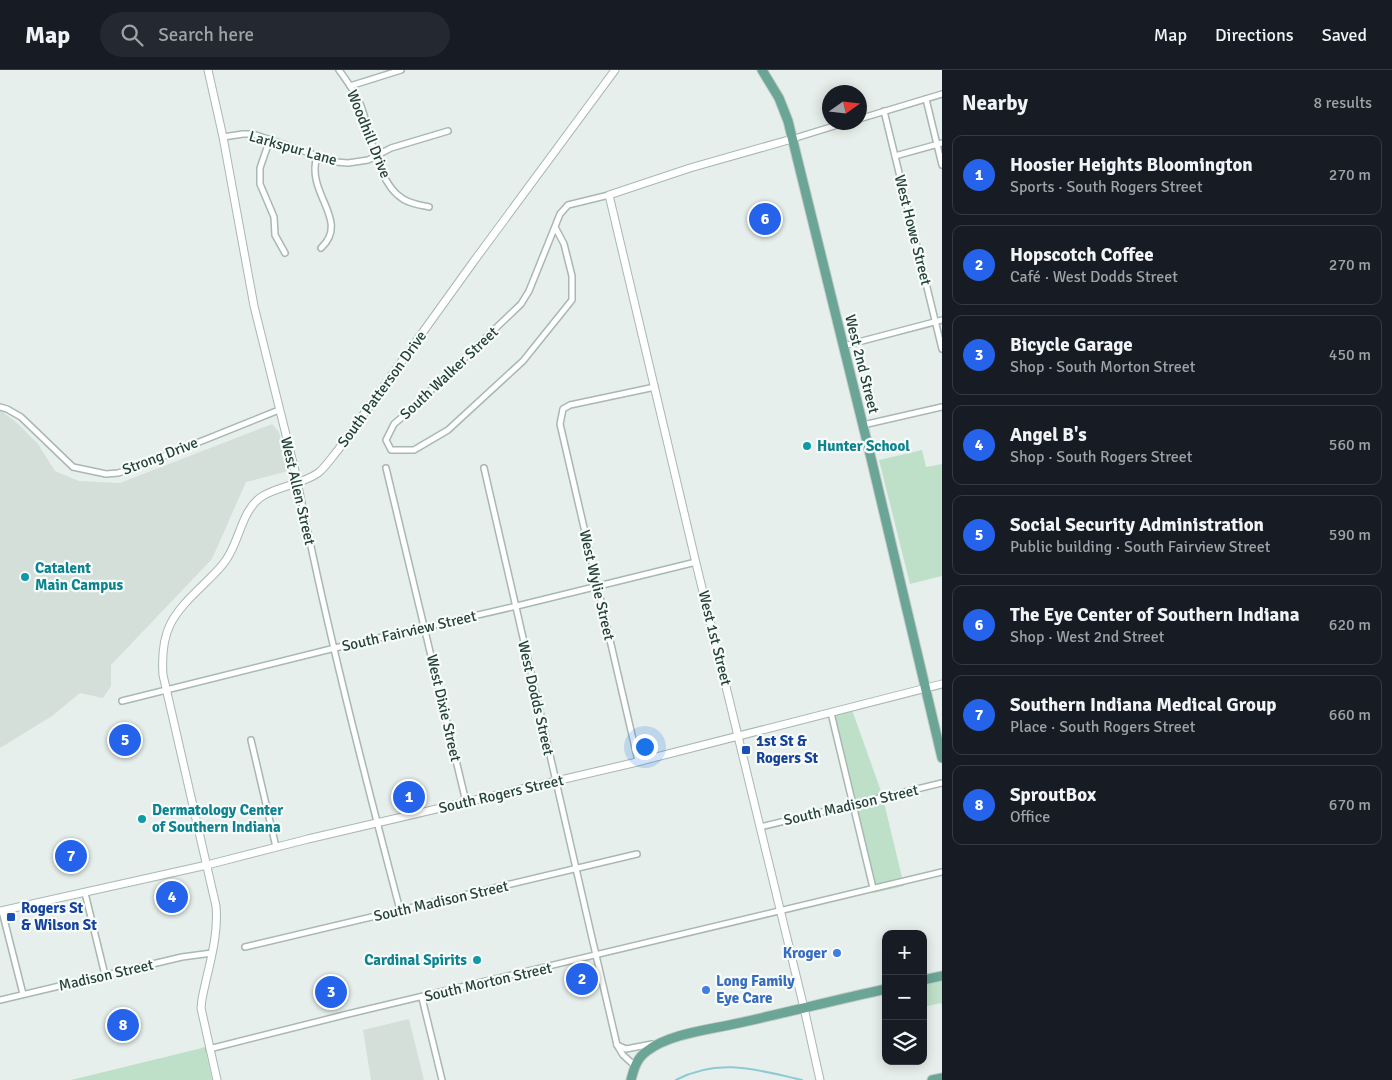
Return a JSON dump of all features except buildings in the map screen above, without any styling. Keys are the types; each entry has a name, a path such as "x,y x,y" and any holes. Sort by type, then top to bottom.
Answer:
{"main road":[{"name":"West 2nd Street","path":"762,70 779,98 788,121 942,758"},
{"path":"927,979 942,976"},
{"path":"632,1080 634,1066 646,1051 662,1042 703,1030 882,990"},
{"path":"932,1080 942,1078"}],"street":[{"name":"West Allen Street","path":"208,70 223,137 254,306 298,483 313,557 377,823 400,910"},
{"name":"Woodhill Drive","path":"339,70 361,106 376,156 387,180 397,194 409,202 429,207"},
{"path":"350,86 401,70"},
{"name":"South Patterson Drive","path":"217,1080 201,1008 218,922 207,865 163,675 163,644 170,623 184,603 218,571 227,559 251,506 263,496 319,473 338,450 615,70"},
{"path":"867,117 942,94"},
{"path":"926,99 939,144 942,165"},
{"name":"West Howe Street","path":"884,111 942,349"},
{"name":"South Walker Street","path":"555,227 564,244 572,276 572,300 523,361 448,430 414,450 391,450 386,440 394,424 521,304 529,291 560,214 568,205 609,195 690,168 822,130"},
{"name":"Larkspur Lane","path":"223,137 248,134 270,139 336,162 348,163 361,162 391,148 448,131"},
{"path":"270,139 260,168 260,184 274,217 275,235 285,253"},
{"path":"895,156 939,144"},
{"path":"318,156 315,164 316,184 332,225 328,241 321,248"},
{"name":"West 1st Street","path":"609,195 820,1080"},
{"path":"843,346 942,320"},
{"name":"West Wylie Street","path":"638,761 560,424 563,409 570,405 655,387"},
{"name":"Strong Drive","path":"0,407 21,417 73,468 106,474 118,473 137,467 279,410"},
{"path":"863,425 942,407"},
{"name":"West Dixie Street","path":"386,468 466,802"},
{"name":"West Dodds Street","path":"484,468 617,1045 623,1056 634,1066"},
{"name":"South Fairview Street","path":"122,701 425,626 696,562"},
{"name":"South Rogers Street","path":"1,911 207,865 638,761 942,684"},
{"path":"831,713 873,888"},
{"path":"251,740 276,847"},
{"name":"South Madison Street","path":"760,827 942,783"},
{"name":"South Madison Street","path":"245,947 637,854"},
{"name":"South Morton Street","path":"209,1049 942,872"},
{"path":"86,893 105,974"},
{"path":"1,911 23,994"},
{"name":"Madison Street","path":"0,1000 105,974 212,952"},
{"path":"422,998 442,1080"},
{"path":"617,1045 626,1049 662,1042"}],"shaded area":[{"path":"0,412 3,412 18,424 38,444 55,471 79,481 120,483 272,424 279,432 288,471 246,482 212,559 111,665 111,686 103,698 80,693 52,716 0,748"},
{"path":"409,1019 424,1080 371,1080 363,1030"}],"green space":[{"path":"922,450 926,467 942,464 942,576 910,584 879,460"},
{"path":"852,710 882,794 904,886 874,893 831,715"},
{"path":"942,979 942,1006 941,1003 927,1006 927,983"},
{"path":"205,1047 212,1080 71,1080 198,1049"}],"waterway":[{"path":"676,1080 692,1073 723,1067 754,1070 802,1080"}],"place":[{"name":"The Eye Center of Southern Indiana","path":"765,219"},
{"name":"Hunter School","path":"807,446"},
{"name":"Catalent Main Campus","path":"25,577"},
{"name":"Social Security Administration","path":"125,740"},
{"name":"1st St & Rogers St","path":"746,750"},
{"name":"Hoosier Heights Bloomington","path":"409,797"},
{"name":"Dermatology Center of Southern Indiana","path":"142,819"},
{"name":"Southern Indiana Medical Group","path":"71,856"},
{"name":"Angel B's","path":"172,897"},
{"name":"Rogers St & Wilson St","path":"11,917"},
{"name":"Kroger","path":"837,953"},
{"name":"Cardinal Spirits","path":"477,960"},
{"name":"Hopscotch Coffee","path":"582,979"},
{"name":"Long Family Eye Care","path":"706,990"},
{"name":"Bicycle Garage","path":"331,992"},
{"name":"SproutBox","path":"123,1025"}]}
